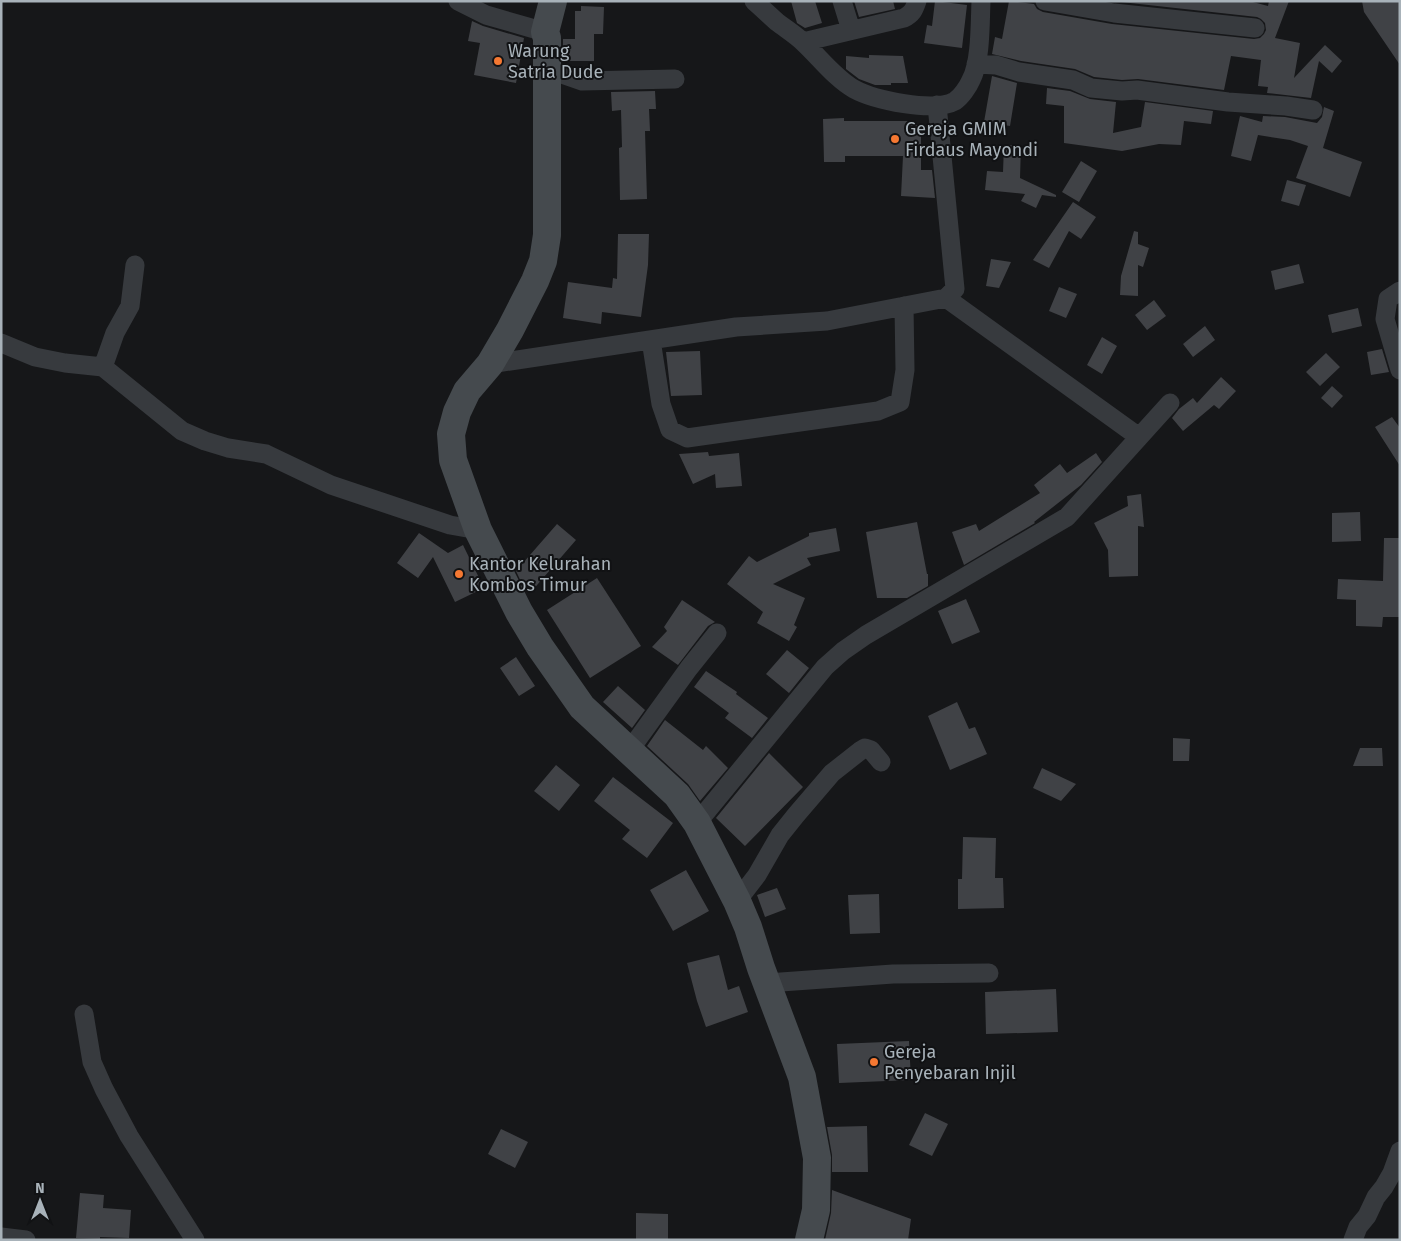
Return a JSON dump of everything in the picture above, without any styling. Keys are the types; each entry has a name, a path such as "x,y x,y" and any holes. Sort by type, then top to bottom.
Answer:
{"street":[{"path":"458,1 486,15 545,32"},
{"path":"553,1 545,32 547,38 548,72 547,235 543,261 510,330 490,364 467,391 457,412 451,434 453,460 478,530 519,612 551,663 582,707 677,795 697,823 737,901 802,1077 817,1158 816,1210 809,1240"},
{"path":"754,1 803,42 845,83 860,92 887,100 921,105 937,105 955,101 972,80 976,64 981,1"},
{"path":"842,1 852,30"},
{"path":"803,42 904,18 911,15 917,1"},
{"path":"1045,1 1114,14 1255,28"},
{"path":"976,64 996,65 1019,72 1073,80 1088,87 1122,91 1137,90 1228,102 1313,110"},
{"path":"548,72 559,73 582,81 675,79"},
{"path":"490,364 736,327 827,321 946,298 955,289 937,105"},
{"path":"102,367 115,333 130,306 135,265"},
{"path":"1400,291 1388,299 1385,320 1400,370"},
{"path":"946,298 1139,437"},
{"path":"651,340 661,404 670,430 687,438 878,411 900,402 905,370 904,306"},
{"path":"1,343 35,357 65,363 102,367 182,431 204,441 228,448 266,454 331,485 450,525 478,530"},
{"path":"697,823 826,667 843,651 1067,517 1170,402"},
{"path":"629,751 716,633"},
{"path":"737,901 757,875 780,835 832,773 865,748 870,750 880,762"},
{"path":"767,983 893,974 989,973"},
{"path":"84,1014 92,1062 104,1089 186,1237"},
{"path":"1354,1240 1358,1227 1367,1216 1376,1197 1384,1188 1400,1151"},
{"path":"1,1236 26,1240"}],"building":[{"path":"791,1 815,1 822,23 805,28 797,23"},
{"path":"854,1 893,1 895,9 859,17"},
{"path":"935,1 967,5 962,48 924,43 927,25 932,26"},
{"path":"1009,1 1034,4 1037,9 1043,12 1112,24 1254,39 1260,38 1266,30 1265,23 1257,17 1112,1 1249,1 1268,6 1269,1 1289,1 1275,38 1300,43 1294,78 1325,45 1342,61 1332,73 1319,61 1311,98 1267,93 1268,87 1258,86 1261,60 1231,56 1224,90 1138,79 1122,80 1094,77 1075,69 1021,61 992,54 995,37 1002,39"},
{"path":"1362,1 1400,1 1400,65 1364,12"},
{"path":"581,6 604,7 603,34 594,34 594,61 563,61 563,39 575,39 575,11 581,11"},
{"name":"Warung Satria Dude","path":"472,21 524,38 516,83 474,75 480,43 468,41"},
{"path":"869,55 903,56 908,83 875,85 859,79 846,69 846,56 869,58"},
{"path":"992,76 1017,83 1010,126 984,122"},
{"path":"1047,88 1070,91 1090,99 1116,102 1113,133 1141,127 1145,102 1213,111 1211,124 1184,121 1181,145 1159,144 1122,151 1064,143 1064,106 1046,104"},
{"path":"655,91 656,109 649,109 650,131 645,131 647,199 620,200 619,148 622,147 621,110 612,111 611,92"},
{"path":"1324,107 1334,111 1323,148 1362,162 1350,197 1296,178 1308,146 1290,140 1258,135 1251,161 1231,156 1240,116 1262,122 1263,116 1285,117 1317,123 1322,117"},
{"path":"844,118 844,121 915,121 916,125 921,125 921,170 932,170 935,198 901,196 903,156 845,156 845,162 824,162 823,119"},
{"path":"1004,145 1021,145 1020,178 1056,195 1056,197 1042,195 1036,208 1021,201 1025,194 985,190 987,171 1003,172"},
{"path":"1081,161 1097,171 1079,202 1062,192"},
{"path":"1287,180 1306,185 1299,206 1281,201"},
{"path":"1073,202 1096,217 1081,239 1069,231 1049,268 1033,260"},
{"path":"1134,231 1138,232 1138,244 1149,248 1143,267 1138,265 1138,296 1120,295 1121,276"},
{"path":"618,234 649,234 648,265 641,317 602,312 601,324 563,318 568,282 612,288 613,278 617,279"},
{"path":"991,259 1011,262 999,288 986,286"},
{"path":"1299,264 1304,283 1275,290 1271,271"},
{"path":"1059,287 1077,294 1066,318 1049,311"},
{"path":"1154,300 1166,316 1147,330 1135,315"},
{"path":"1358,308 1362,326 1332,333 1328,315"},
{"path":"1205,326 1215,340 1193,357 1183,344"},
{"path":"1102,337 1117,346 1102,374 1087,365"},
{"path":"1382,349 1389,372 1371,375 1367,352"},
{"path":"700,351 702,395 671,396 666,352"},
{"path":"1326,353 1340,367 1320,386 1306,372"},
{"path":"1221,377 1236,391 1219,409 1214,405 1183,431 1172,418 1179,409 1193,398 1197,403"},
{"path":"1332,386 1343,396 1332,408 1321,398"},
{"path":"1392,417 1400,428 1400,466 1375,427"},
{"path":"708,452 709,456 739,453 742,486 716,488 715,474 693,484 679,454"},
{"path":"1096,453 1102,462 1081,485 1035,523 964,565 952,532 976,524 979,531 1040,493 1034,485 1060,464 1067,473"},
{"path":"1141,494 1144,527 1138,526 1138,576 1109,577 1108,550 1094,523 1128,506 1127,496"},
{"path":"1360,512 1361,541 1332,542 1332,513"},
{"path":"917,522 928,574 928,586 907,598 877,598 866,532"},
{"path":"557,524 576,540 531,592 523,586 516,571"},
{"path":"836,528 840,551 807,558 811,565 773,584 805,598 794,625 797,627 789,641 757,623 763,612 727,584 749,556 757,562 809,536 809,533"},
{"path":"419,533 448,553 463,545 484,588 455,602 433,557 418,578 397,563"},
{"path":"1384,538 1400,538 1400,617 1383,617 1382,627 1356,626 1356,600 1337,599 1338,579 1383,581"},
{"path":"597,578 641,646 590,678 547,610"},
{"path":"966,599 980,632 952,644 938,611"},
{"path":"682,600 715,622 708,626 678,665 652,647 667,631 664,627"},
{"path":"787,650 809,668 789,693 766,674"},
{"path":"516,657 535,686 519,696 500,668"},
{"path":"706,671 737,692 736,694 768,718 752,738 725,718 729,713 694,687"},
{"path":"618,686 645,710 632,728 603,702"},
{"path":"957,702 969,729 975,727 987,754 950,770 928,716"},
{"path":"665,720 703,750 706,746 728,768 700,801 688,784 647,746"},
{"path":"1173,738 1190,739 1189,761 1173,761"},
{"path":"1360,748 1382,748 1383,766 1353,766"},
{"path":"769,753 803,787 745,846 716,818"},
{"path":"556,765 580,785 559,811 534,791"},
{"path":"1042,768 1076,784 1061,801 1033,788"},
{"path":"613,777 673,823 647,858 622,839 630,830 594,801"},
{"path":"963,837 996,838 995,878 1003,878 1004,908 958,909 958,879 962,879"},
{"path":"686,870 709,911 673,931 650,890"},
{"path":"777,888 786,909 765,917 757,895"},
{"path":"879,894 880,933 850,934 848,895"},
{"path":"719,955 728,990 739,986 748,1012 706,1027 687,963"},
{"path":"1056,989 1058,1032 986,1034 985,992"},
{"name":"Gereja Penyebaran Injil","path":"909,1041 911,1080 839,1083 837,1044"},
{"path":"925,1113 948,1124 932,1156 909,1145"},
{"path":"867,1126 868,1172 832,1172 832,1155 827,1127"},
{"path":"501,1129 528,1142 515,1168 488,1154"},
{"path":"832,1190 911,1219 908,1240 825,1240 831,1213"},
{"path":"80,1193 104,1195 103,1208 131,1210 129,1238 76,1238"},
{"path":"636,1213 668,1214 668,1240 636,1240"}],"place":[{"name":"Warung Satria Dude","path":"498,61"},
{"name":"Gereja GMIM Firdaus Mayondi","path":"895,139"},
{"name":"Kantor Kelurahan Kombos Timur","path":"459,574"},
{"name":"Gereja Penyebaran Injil","path":"874,1062"}]}
